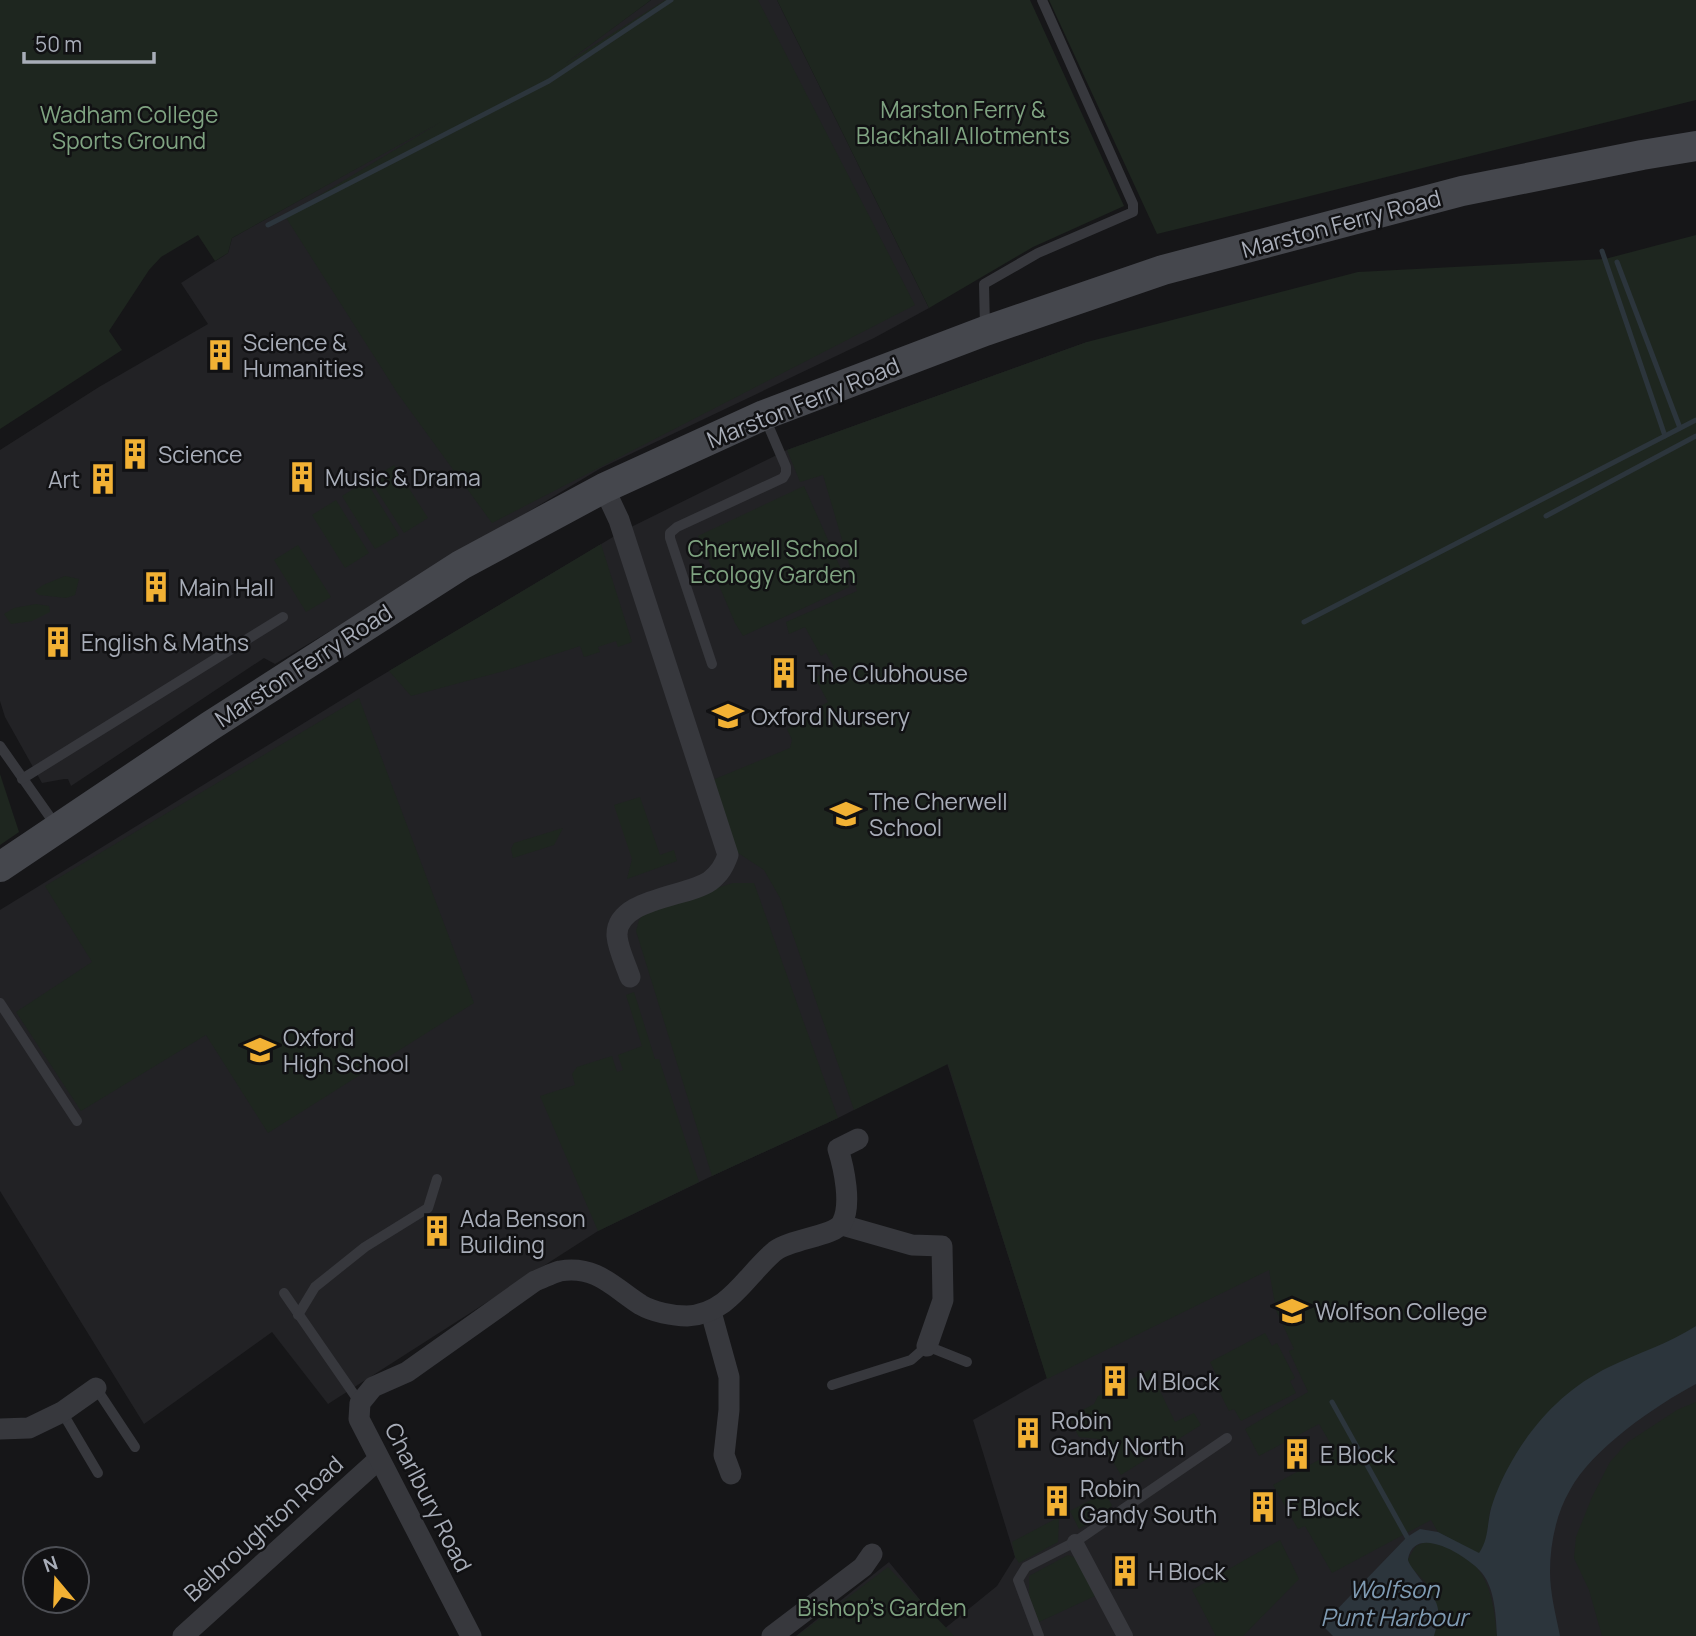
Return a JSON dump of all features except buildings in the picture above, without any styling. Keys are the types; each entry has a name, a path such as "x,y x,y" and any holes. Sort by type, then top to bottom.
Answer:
{"main road":[{"name":"Marston Ferry Road","path":"0,867 422,589 604,488 764,415 985,331 1163,270 1462,191 1696,146"}],"street":[{"path":"604,488 619,520 728,855 722,869 708,883 640,906 623,917 617,935 630,977"},
{"path":"360,1403 373,1387 407,1372 535,1281 559,1271 582,1271 610,1280 643,1307 657,1311 686,1316 711,1312 728,1300 775,1251 792,1241 832,1231 842,1225 846,1193 844,1166 833,1143 858,1139"},
{"path":"842,1225 912,1245 942,1246 943,1300 927,1346"},
{"path":"711,1312 729,1377 729,1410 724,1455 732,1474"},
{"path":"0,1429 29,1428 62,1412 96,1388"},
{"name":"Charlbury Road","path":"360,1403 359,1419 471,1636"},
{"name":"Belbroughton Road","path":"183,1636 379,1459"},
{"path":"1075,1542 1125,1636"},
{"path":"772,1636 863,1567 872,1554"}],"lane":[{"path":"985,331 984,284 1038,253 1133,212 1133,204 1042,0"},
{"path":"712,664 670,533 677,527 783,478 786,467 764,415"},
{"path":"22,779 283,617"},
{"path":"0,746 57,827"},
{"path":"0,1003 77,1121"},
{"path":"298,1315 315,1287 365,1247 428,1208 438,1179"},
{"path":"284,1293 360,1403"},
{"path":"832,1385 911,1360 927,1346 967,1362"},
{"path":"96,1388 135,1447"},
{"path":"62,1412 98,1473"},
{"path":"1039,1636 1018,1580 1026,1567 1075,1542 1227,1438"}],"shaded area":[{"path":"651,0 777,0 929,308 874,338 601,468 275,664 264,658 71,786 68,779 42,783 5,717 0,701 0,450 99,387 208,324 181,283 228,253 232,238 471,104 554,71"},
{"path":"1087,342 1594,1376 1696,1353 1696,1636 796,1636 889,1562 944,1629 997,1586 1015,1557 973,1420 1047,1378 947,1063 838,1118 598,1231 328,1404 272,1332 144,1424 0,1191 0,910 364,686 623,531 787,450"}],"green space":[{"name":"Wadham College Sports Ground","path":"0,0 651,0 566,63 665,0 758,0 915,305 492,523 398,394 285,216 441,122 232,238 228,253 215,261 198,235 161,257 149,270 109,331 122,350 0,429"},
{"name":"Marston Ferry & Blackhall Allotments","path":"777,0 1030,0 1124,206 1033,247 929,308"},
{"path":"1049,0 1696,0 1696,100 1157,234"},
{"path":"1696,235 1696,1326 1677,1339 1490,1510 1486,1543 1479,1554 1438,1532 1431,1520 1332,1573 1305,1526 1298,1529 1273,1485 1335,1451 1319,1424 1259,1456 1245,1429 1308,1392 1289,1351 1294,1349 1276,1310 1269,1270 1047,1379 948,1064 854,1110 780,898 764,870 732,849 710,781 790,748 792,740 787,729 813,715 817,708 828,702 815,678 834,667 826,653 821,656 805,627 789,634 786,622 857,591 823,475 800,482 787,450 1087,342 1358,272 1605,259"},
{"path":"394,465 428,518 404,533 370,480"},
{"path":"366,481 399,535 375,549 342,496"},
{"name":"Cherwell School Ecology Garden","path":"804,486 849,587 743,636 698,536"},
{"path":"336,500 369,553 345,568 312,515"},
{"path":"601,544 632,642 618,647 616,641 598,647 600,652 584,657 580,646 504,671 411,696 389,671"},
{"path":"298,545 331,597 306,612 274,560"},
{"path":"65,576 79,579 75,595 66,598 39,595 35,591 43,585"},
{"path":"36,604 49,606 50,612 32,621 11,624 4,614 14,608"},
{"path":"359,698 474,1003 268,1133 206,1035 81,1111 16,1012 92,962 45,886"},
{"path":"0,774 19,832 0,845"},
{"path":"640,797 660,855 674,850 677,861 627,879 632,859 614,805"},
{"path":"563,828 554,845 513,858 511,849 514,843"},
{"path":"733,883 754,883 838,1118 712,1176 636,931 639,920 647,910"},
{"path":"634,992 699,1182 598,1231 540,1096 575,1085 572,1074 577,1067 612,1056 617,1072 623,1070 618,1055 642,1046 626,995"},
{"path":"1265,1333 1272,1346 1277,1343 1295,1378 1290,1381 1296,1393 1241,1421 1234,1409 1229,1411 1212,1377 1216,1374 1210,1362"},
{"path":"1150,1370 1175,1422 1194,1413 1201,1425 1121,1475 1099,1439 1079,1437 1069,1417 1094,1404 1098,1396"},
{"path":"1696,1402 1696,1636 1602,1636 1589,1590 1574,1558 1576,1537 1592,1497 1610,1462 1628,1442 1677,1410"},
{"path":"1104,1493 1112,1505 1107,1513 1079,1529 1070,1511"},
{"path":"1059,1517 1058,1542 1019,1563 1012,1542"},
{"path":"1280,1540 1299,1579 1243,1636 1216,1636 1192,1590"},
{"path":"1425,1542 1460,1553 1481,1573 1492,1601 1497,1636 1434,1636 1426,1583 1409,1565 1408,1559 1416,1546"},
{"path":"1068,1555 1076,1558 1095,1596 1039,1622 1029,1595 1029,1576"},
{"name":"Bishop's Garden","path":"888,1567 954,1636 797,1636"}],"water":[{"name":"Wolfson Punt Harbour","path":"1696,1326 1696,1384 1644,1416 1609,1444 1580,1475 1565,1499 1555,1530 1550,1561 1551,1588 1560,1636 1497,1636 1492,1595 1482,1573 1455,1552 1431,1543 1421,1543 1413,1548 1408,1559 1436,1603 1438,1616 1434,1636 1333,1636 1322,1625 1407,1537 1420,1529 1438,1532 1479,1553 1486,1539 1493,1502 1505,1473 1527,1437 1550,1410 1563,1397 1593,1376"}],"waterway":[{"path":"268,225 549,81 671,0"},
{"path":"1602,251 1665,436"},
{"path":"1617,262 1680,428"},
{"path":"1304,622 1696,420"},
{"path":"1546,516 1696,436"},
{"path":"1332,1402 1407,1537"}],"place":[{"name":"Science & Humanities","path":"220,355"},
{"name":"Science","path":"135,454"},
{"name":"Music & Drama","path":"302,477"},
{"name":"Art","path":"103,479"},
{"name":"Main Hall","path":"156,587"},
{"name":"English & Maths","path":"58,642"},
{"name":"The Clubhouse","path":"784,673"},
{"name":"Oxford Nursery","path":"728,716"},
{"name":"The Cherwell School","path":"846,814"},
{"name":"Oxford High School","path":"260,1050"},
{"name":"Ada Benson Building","path":"437,1231"},
{"name":"Wolfson College","path":"1292,1311"},
{"name":"M Block","path":"1115,1381"},
{"name":"Robin Gandy North","path":"1028,1433"},
{"name":"E Block","path":"1297,1454"},
{"name":"Robin Gandy South","path":"1057,1501"},
{"name":"F Block","path":"1263,1507"},
{"name":"H Block","path":"1125,1571"}]}
